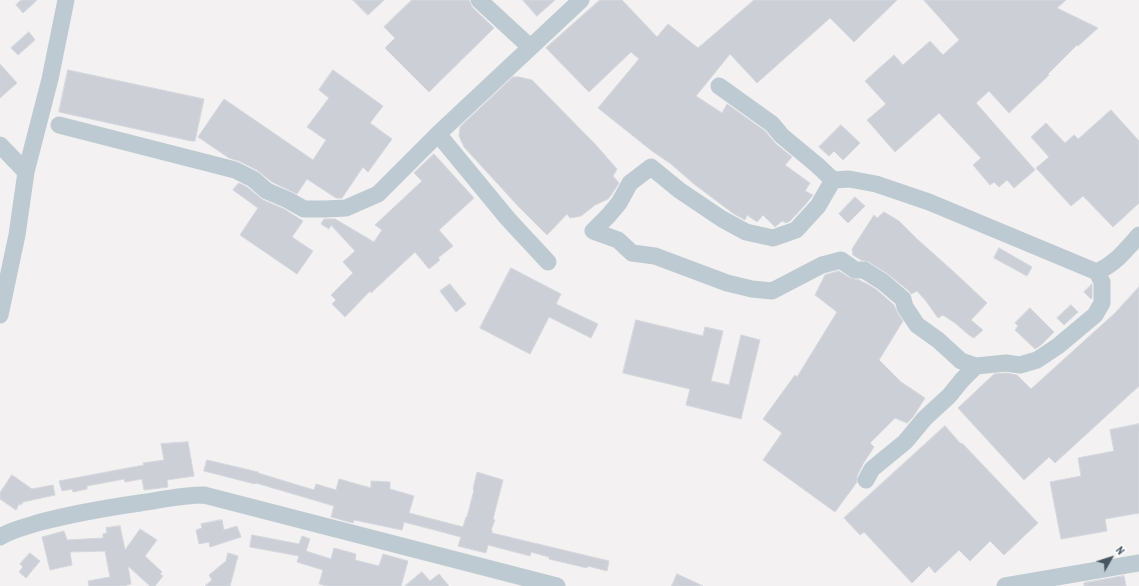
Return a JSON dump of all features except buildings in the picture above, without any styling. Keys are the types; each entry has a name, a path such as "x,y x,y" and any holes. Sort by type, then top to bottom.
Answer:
{"street":[{"path":"0,315 17,235 26,172 50,79 66,0"},
{"path":"479,0 530,48"},
{"path":"58,125 235,170 253,179 267,191 304,209 346,208 378,194 438,134 581,0"},
{"path":"719,86 772,124 782,136 834,180 849,179 876,184 928,202 1097,272 1102,282 1102,303 1095,315 1058,346 1037,360 1020,365 1006,363 976,366 960,360 938,340 917,325 905,307 904,299 883,282 864,270 855,270 841,260 822,265 772,291 752,289 727,283 655,256 632,253 618,240 593,231 608,216 630,183 651,167 679,190 722,219 746,232 773,238 796,230 818,206 834,180"},
{"path":"438,134 508,219 548,262"},
{"path":"0,145 26,172"},
{"path":"1097,272 1108,267 1117,260 1139,235"},
{"path":"866,480 872,469 905,442 925,418 949,396 976,366"},
{"path":"0,537 18,528 57,518 171,498 204,495 557,586"},
{"path":"1005,586 1139,563"}]}
